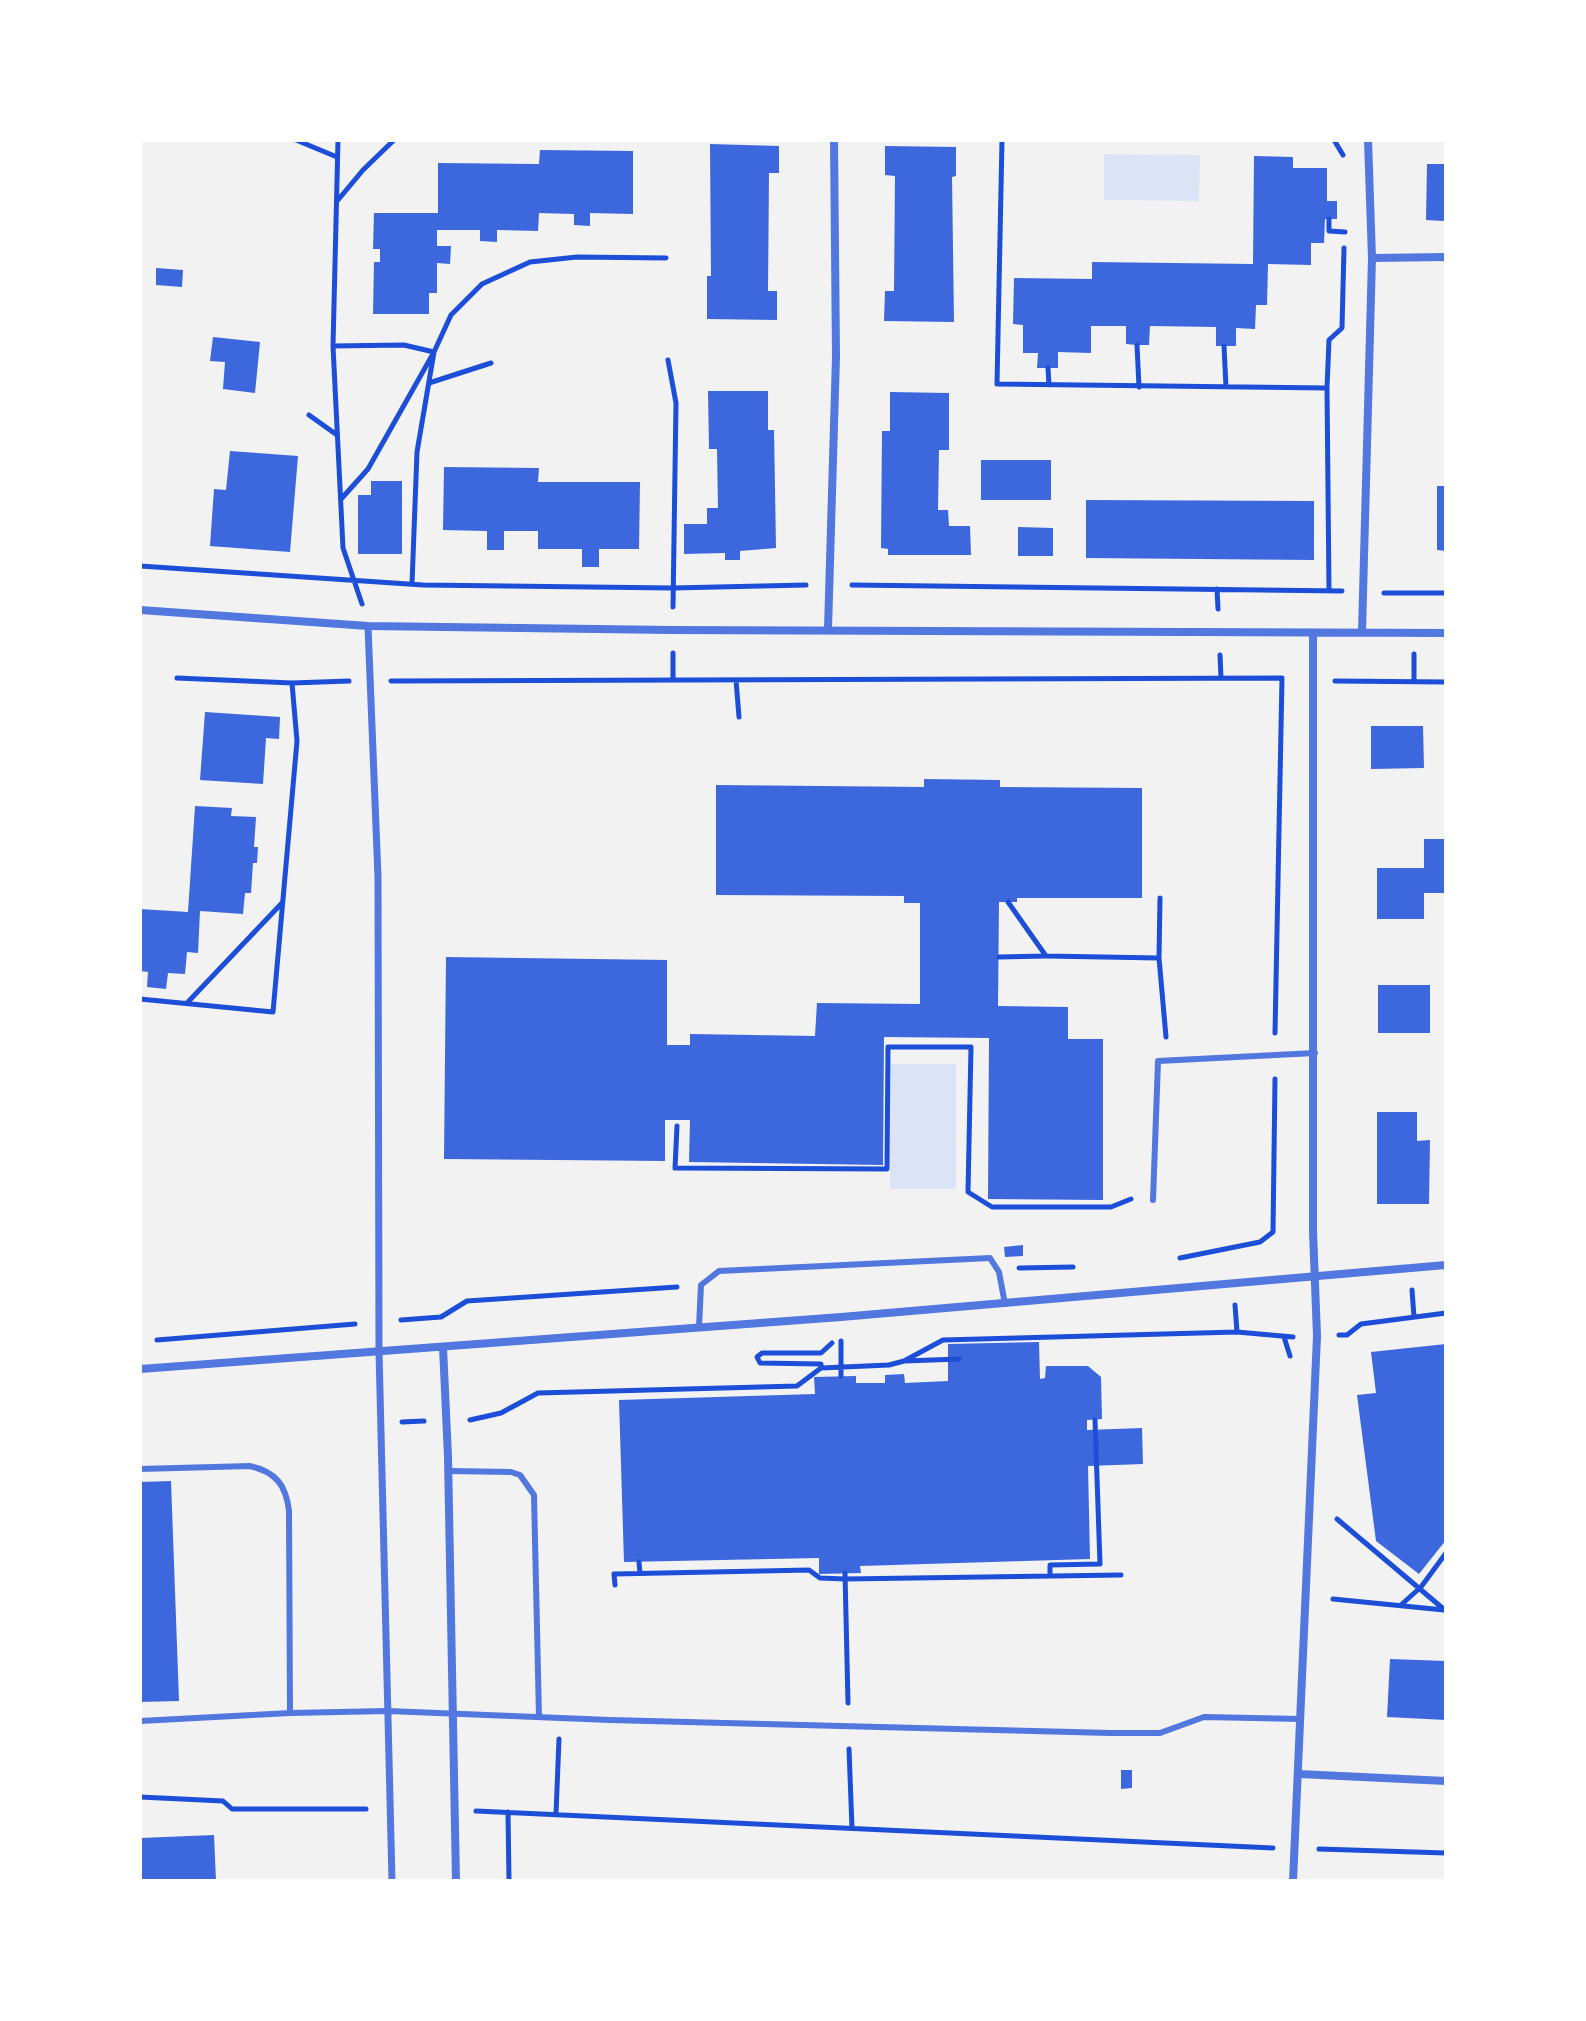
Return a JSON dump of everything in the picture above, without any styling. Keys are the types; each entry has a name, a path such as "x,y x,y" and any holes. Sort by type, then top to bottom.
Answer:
{"street":[{"path":"828,629 836,357 834,140"},
{"path":"1362,632 1372,258 1368,140"},
{"path":"1372,258 1446,257"},
{"path":"140,610 368,626 1446,633"},
{"path":"368,626 378,877 379,1351 392,1881"},
{"path":"1293,1881 1317,1336 1313,1231 1313,633"},
{"path":"140,1369 1005,1304 1446,1265"},
{"path":"443,1347 456,1881"},
{"path":"1299,1774 1446,1781"}],"lane":[{"path":"1153,1200 1158,1061 1315,1053"},
{"path":"699,1327 701,1285 719,1271 990,1258 998,1269 1005,1304"},
{"path":"140,1469 250,1466 265,1470 279,1480 287,1494 289,1511 290,1713"},
{"path":"448,1471 511,1472 520,1475 534,1495 539,1717"},
{"path":"140,1721 388,1711 1160,1733 1204,1717 1301,1719"}],"path":[{"path":"296,140 337,157"},
{"path":"338,140 333,346 343,548 368,626"},
{"path":"337,201 394,140"},
{"path":"1002,140 997,384 1327,388"},
{"path":"1334,140 1345,158"},
{"path":"1329,591 1329,340 1342,328 1345,217"},
{"path":"1329,219 1329,231 1345,232"},
{"path":"341,499 368,469 434,352 451,315 482,284 530,262 577,257 666,258"},
{"path":"333,346 404,345 434,352"},
{"path":"1137,345 1139,387"},
{"path":"1224,346 1226,387"},
{"path":"412,584 417,452 434,352"},
{"path":"668,360 676,403 673,680"},
{"path":"429,383 491,363"},
{"path":"1048,368 1049,385"},
{"path":"309,415 338,436"},
{"path":"140,566 412,584 673,588 829,585 1446,593"},
{"path":"177,678 292,683 1282,678 1446,682"},
{"path":"1180,1258 1260,1242 1273,1232 1282,678"},
{"path":"736,680 739,717"},
{"path":"140,999 273,1012 297,741 292,683"},
{"path":"1160,898 1159,958 1168,1061"},
{"path":"187,1004 283,902"},
{"path":"1008,902 1046,956"},
{"path":"999,957 1159,958"},
{"path":"677,1126 675,1168 887,1169 888,1047 971,1047 968,1192 992,1207 1111,1207 1154,1190"},
{"path":"998,1269 1073,1267"},
{"path":"156,1340 441,1317 467,1301 701,1285"},
{"path":"904,1361 943,1340 1237,1332 1284,1337 1347,1335 1361,1324 1446,1313"},
{"path":"821,1368 821,1364 762,1363 757,1357 762,1353 821,1353 830,1343 841,1342 841,1376"},
{"path":"516,1404 530,1396 554,1392 797,1386 821,1368 959,1359"},
{"path":"1050,1575 1050,1565 1100,1564 1095,1420"},
{"path":"1337,1519 1446,1611"},
{"path":"1402,1604 1421,1587 1446,1553"},
{"path":"639,1562 640,1573"},
{"path":"615,1585 614,1574 640,1573 809,1570 820,1578 845,1579 1121,1575"},
{"path":"1333,1599 1446,1611"},
{"path":"556,1814 560,1718"},
{"path":"140,1797 223,1801 232,1809 390,1809"},
{"path":"454,1811 1263,1848 1446,1853"},
{"path":"508,1812 509,1881"}],"shaded area":[{"path":"1104,154 1200,155 1199,201 1104,200"},
{"path":"890,1064 956,1064 956,1189 890,1189"}],"building":[{"path":"710,144 779,146 779,173 769,173 768,291 777,291 777,320 707,319 707,276 711,276"},
{"path":"885,146 956,147 956,176 952,177 954,322 884,321 885,291 894,291 895,176 885,175"},
{"path":"540,150 633,151 633,214 590,213 590,226 574,225 574,214 539,213 538,231 497,230 497,242 480,241 480,230 437,230 437,246 451,246 450,264 437,263 437,293 429,293 429,314 373,314 374,262 380,262 380,249 373,249 374,213 438,213 438,163 539,164"},
{"path":"1254,156 1293,157 1293,168 1327,168 1327,201 1337,201 1337,219 1325,219 1324,243 1311,243 1311,265 1268,264 1267,305 1256,305 1255,329 1236,328 1236,346 1216,346 1216,327 1150,326 1149,345 1137,345 1126,344 1126,326 1091,326 1091,353 1058,352 1058,368 1037,368 1038,353 1023,353 1023,325 1013,324 1014,278 1092,279 1092,262 1253,264"},
{"path":"1427,164 1446,164 1446,219 1443,221 1426,220"},
{"path":"156,268 183,270 182,287 156,285"},
{"path":"213,337 260,342 255,393 223,389 225,362 210,361"},
{"path":"708,391 768,391 768,430 774,430 776,548 740,551 740,560 725,560 725,553 684,554 684,524 707,524 707,508 718,508 717,449 709,449"},
{"path":"890,392 949,393 949,450 939,450 938,510 948,510 949,526 970,526 971,555 888,555 888,549 881,548 882,431 890,431"},
{"path":"230,451 298,456 290,552 210,546 214,489 226,490"},
{"path":"981,460 1051,460 1051,500 981,500"},
{"path":"444,467 539,468 538,482 640,482 639,549 599,549 599,567 582,567 582,549 538,549 538,531 504,531 504,550 487,550 487,531 443,530"},
{"path":"371,481 402,481 402,554 358,554 358,495 371,495"},
{"path":"1437,486 1446,486 1446,551 1437,550"},
{"path":"1086,500 1314,501 1314,560 1086,558"},
{"path":"1018,527 1053,528 1053,556 1018,556"},
{"path":"205,712 280,717 279,739 266,738 263,784 200,780"},
{"path":"1371,726 1423,726 1424,768 1371,769"},
{"path":"924,779 1000,780 1000,787 1142,788 1142,898 1017,898 1017,902 999,902 998,1006 1068,1007 1068,1039 1103,1039 1103,1200 988,1199 989,1038 884,1037 883,1165 689,1162 690,1120 665,1120 665,1161 444,1159 446,957 667,960 667,1045 690,1045 690,1034 815,1036 817,1003 920,1004 920,903 904,903 904,896 716,895 716,785 924,787"},
{"path":"195,806 232,808 231,816 256,817 254,847 258,847 257,863 253,863 251,893 245,893 243,914 200,911 198,953 187,952 185,974 168,973 166,989 147,987 148,972 140,971 140,909 188,912"},
{"path":"1424,839 1446,839 1446,893 1424,893 1424,919 1377,919 1377,868 1424,868"},
{"path":"1378,985 1430,985 1430,1033 1378,1033"},
{"path":"1377,1112 1417,1112 1417,1141 1430,1140 1429,1204 1377,1204"},
{"path":"1023,1245 1023,1256 1005,1257 1004,1247"},
{"path":"1039,1342 1040,1379 1045,1378 1046,1366 1088,1366 1101,1377 1102,1419 1087,1420 1087,1430 1142,1428 1143,1464 1088,1466 1090,1559 860,1566 861,1573 819,1574 819,1558 624,1562 619,1400 815,1394 814,1377 856,1376 856,1383 885,1383 885,1375 904,1374 905,1383 948,1381 948,1344"},
{"path":"1446,1344 1446,1540 1419,1574 1376,1541 1357,1395 1376,1393 1371,1352"},
{"path":"171,1481 179,1701 140,1702 140,1482"},
{"path":"1390,1659 1446,1661 1446,1720 1387,1717"},
{"path":"1121,1770 1132,1770 1132,1788 1121,1789"},
{"path":"214,1835 216,1881 140,1881 140,1838"}]}
